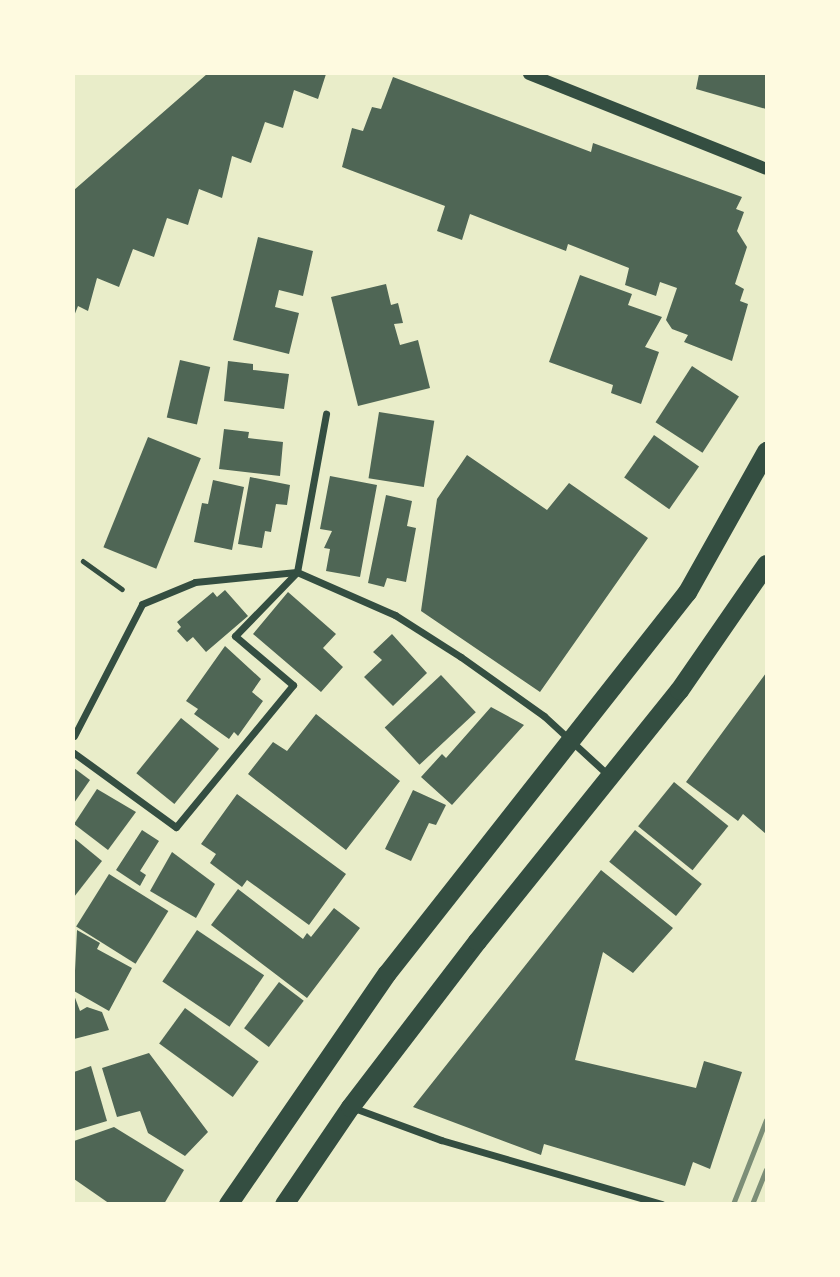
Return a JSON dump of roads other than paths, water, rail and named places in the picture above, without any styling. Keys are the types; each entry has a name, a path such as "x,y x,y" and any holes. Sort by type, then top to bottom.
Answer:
{"highway":[{"path":"228,1203 387,973 687,592 766,451"},
{"path":"284,1203 349,1107 477,941 612,779 766,564"}],"street":[{"path":"529,74 766,169"},
{"path":"74,753 176,827 293,685 235,636 298,572 326,414"},
{"path":"74,736 142,604 195,582 298,572 395,615 482,671 572,741 612,779"},
{"path":"349,1107 441,1140 662,1203"}],"railway":[{"path":"733,1204 766,1120"},
{"path":"752,1204 766,1170"}]}
